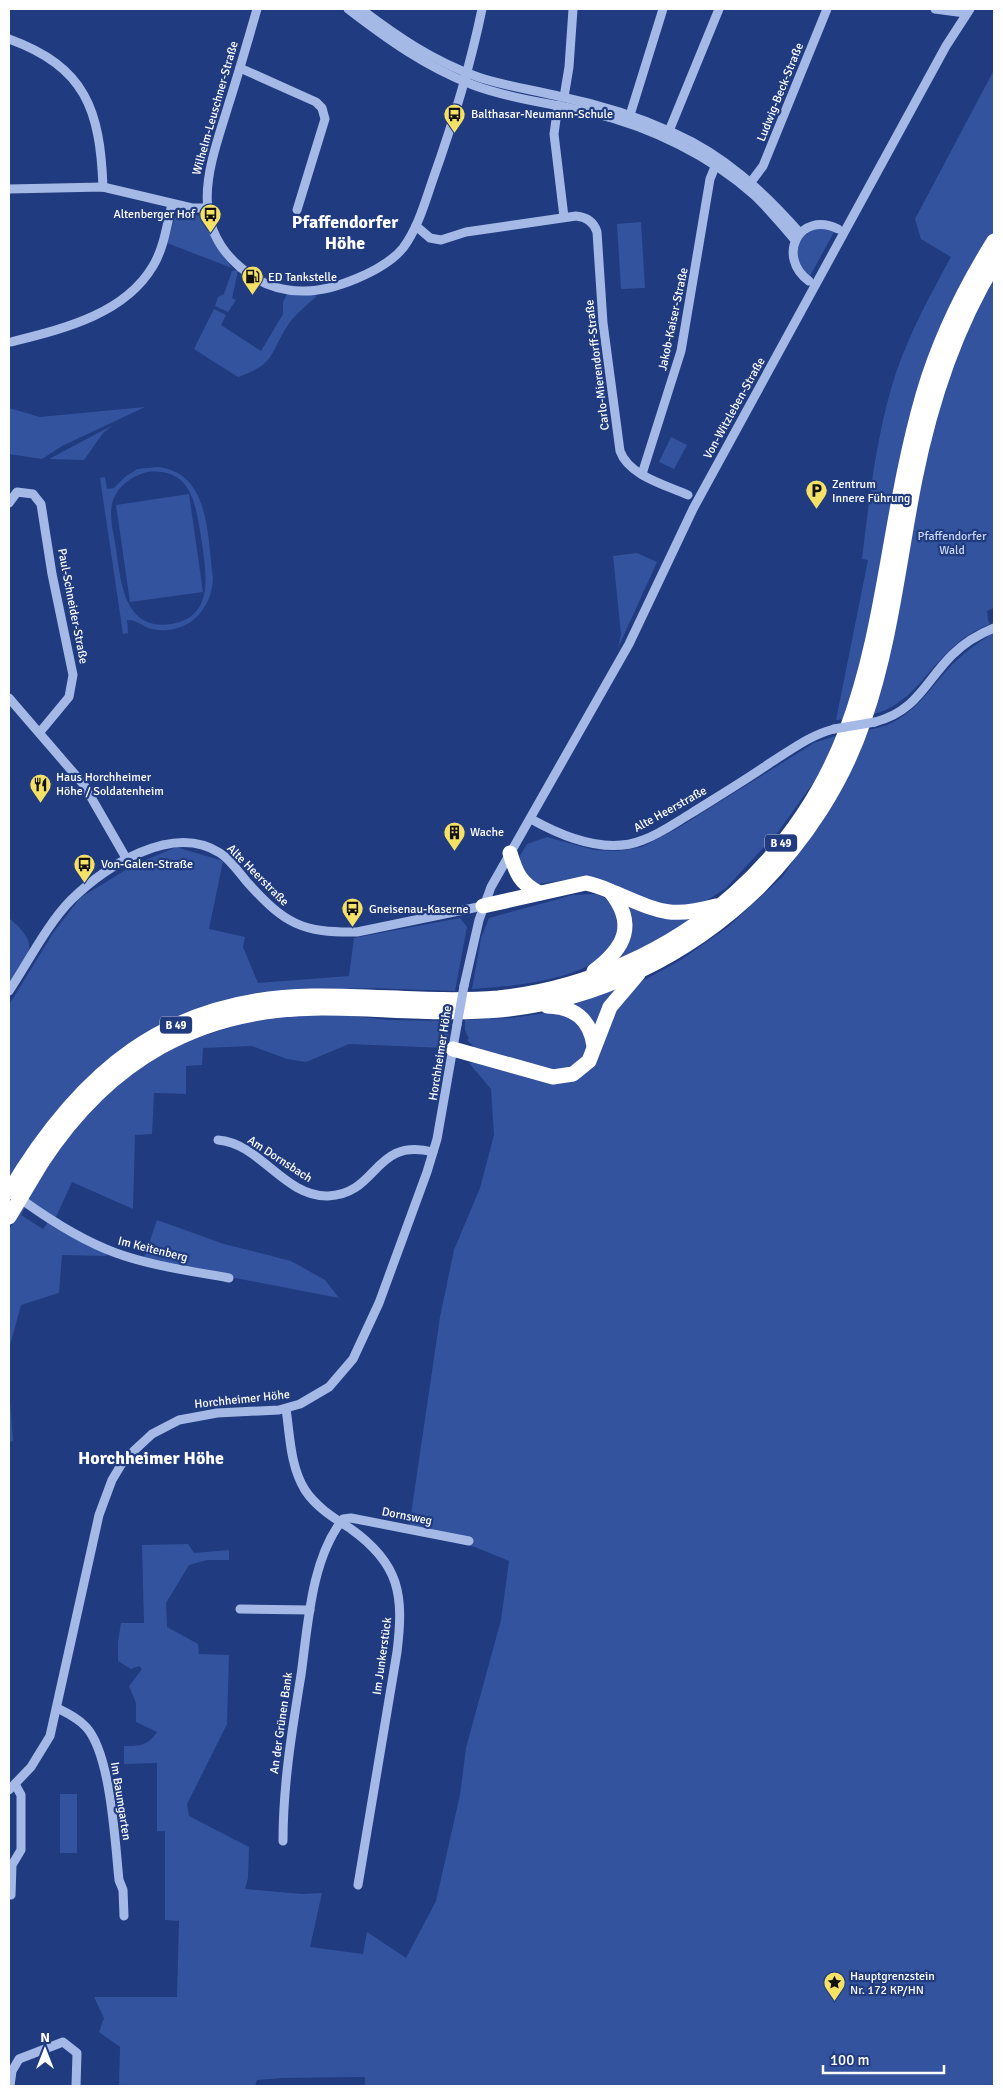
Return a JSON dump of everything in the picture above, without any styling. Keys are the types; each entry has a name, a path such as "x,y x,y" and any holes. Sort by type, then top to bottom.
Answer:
{"highway":[{"name":"B 49","path":"9,1217 37,1158 80,1093 120,1058 168,1028 219,1008 246,1002 294,996 452,1000 499,998 532,993 582,980 658,948 694,926 722,904 757,871 798,822 824,782 846,735 869,662 904,478 924,392 960,300 994,241"},
{"name":"B 49","path":"9,1192 76,1116 124,1070 166,1043 221,1021 257,1012 290,1009 467,1012 533,1005 588,991 643,969 709,930 761,886 809,828 843,770 864,721 880,663 915,479 936,395 957,336 994,264"},
{"path":"510,853 519,878 528,887 539,892"},
{"path":"483,906 586,883 597,885 650,909 666,912 691,912 722,904"},
{"path":"582,980 608,960 624,937 626,924 623,912 610,891"},
{"path":"453,1049 558,1077 568,1076 582,1069 591,1057 610,1008 643,969"},
{"path":"533,1005 568,1008 579,1014 589,1026 594,1046"}],"street":[{"name":"Wilhelm-Leuschner-Straße","path":"257,9 208,174 208,208 214,232 237,264 264,282 278,288 299,291 330,288 382,266 403,248 416,226 456,115 467,77 482,9"},
{"path":"348,9 369,15"},
{"path":"361,9 415,58 467,77 486,89 630,115 668,134 717,162 749,185 798,236"},
{"path":"564,97 569,66 572,9"},
{"path":"630,115 663,9"},
{"path":"668,134 719,9"},
{"name":"Ludwig-Beck-Straße","path":"749,185 763,166 827,9"},
{"path":"936,9 968,11"},
{"name":"Von-Witzleben-Straße","path":"531,819 629,644 698,501 968,11"},
{"path":"9,39 59,65 80,86 92,113 103,187"},
{"path":"240,68 316,102 325,114 296,210"},
{"path":"553,101 564,97"},
{"path":"564,97 573,104 668,134"},
{"path":"553,101 554,134 564,217"},
{"name":"Jakob-Kaiser-Straße","path":"642,474 681,352 710,179 717,162"},
{"path":"9,189 103,187 172,204 192,208 208,208"},
{"path":"12,342 81,322 111,306 134,289 147,275 156,259 172,204"},
{"name":"Carlo-Mierendorff-Straße","path":"416,226 430,238 440,240 466,232 564,217 585,218 593,223 597,232 603,323 619,446 626,462 642,474 688,496"},
{"path":"809,280 796,265 793,251 798,236 809,227 820,224 838,229"},
{"name":"Paul-Schneider-Straße","path":"9,503 17,492 33,494 41,504 52,574 74,675 69,696 40,732"},
{"name":"Alte Heerstraße","path":"531,819 551,830 586,842 612,845 637,843 693,812 804,741 834,729 875,722 891,716 911,704 952,655 974,638 994,628"},
{"path":"9,698 84,785 126,858"},
{"path":"483,906 510,853 531,819"},
{"name":"Alte Heerstraße","path":"9,992 70,901 126,858 157,846 189,843 206,847 225,858 260,896 285,918 301,927 319,931 339,933 378,929 483,906"},
{"name":"Horchheimer Höhe","path":"12,1895 12,1865 21,1850 21,1796 12,1787 32,1767 44,1747 54,1724 99,1515 112,1480 124,1460 152,1434 179,1420 217,1413 286,1409 319,1394 338,1378 353,1359 379,1302 412,1215 433,1152 464,986 483,906"},
{"name":"Am Dornsbach","path":"218,1140 250,1152 306,1191 324,1196 345,1194 358,1187 386,1158 399,1151 416,1149 433,1152"},
{"name":"Im Keitenberg","path":"25,1202 60,1226 110,1251 153,1264 229,1278"},
{"name":"Im Junkerstück","path":"286,1409 293,1458 299,1479 315,1502 367,1542 383,1559 396,1585 401,1611 397,1652 358,1886"},
{"name":"Dornsweg","path":"341,1522 343,1519 351,1518 469,1541"},
{"name":"An der Grünen Bank","path":"283,1840 287,1771 310,1610 323,1555 332,1535 341,1522"},
{"path":"240,1609 310,1610"},
{"name":"Im Baumgarten","path":"57,1708 72,1716 87,1728 98,1748 113,1818 124,1916"},
{"path":"11,2083 18,2059 63,2042 77,2053 76,2086"}],"green space":[{"path":"994,70 994,232 982,251 846,719 836,720 868,560 862,559 873,474 885,410 896,372 910,338 925,305 951,257 921,239 915,219"},
{"path":"182,212 204,217 213,241 232,268 167,243 175,217"},
{"path":"641,222 645,288 621,289 617,224"},
{"path":"821,228 834,232 810,276 798,264 797,249 805,236"},
{"name":"Pfaffendorfer Wald","path":"994,270 994,608 987,611 990,624 958,642 917,686 897,704 871,715 939,397"},
{"path":"232,271 238,271 232,298 236,300 228,312 215,306 218,297 224,294"},
{"path":"287,294 316,295 316,297 290,322 271,356 260,367 238,377 194,349 214,309 226,315 221,325 261,351 283,314 283,302"},
{"path":"145,407 62,446 42,459 9,454 9,408 40,417"},
{"path":"113,425 103,433 84,460 49,459"},
{"path":"671,437 687,445 674,469 659,462"},
{"path":"158,467 175,472 188,481 197,494 203,510 213,578 208,601 195,618 186,625 176,629 152,629 127,620 128,633 123,634 100,478 105,477 107,489 114,488 137,469","holes":["147,472 163,472 175,476 190,492 197,516 204,555 206,580 201,603 195,613 185,620 171,624 155,624 143,620 134,612 128,602 120,576 111,512 113,500 127,482"]},
{"path":"189,494 203,592 130,602 116,505"},
{"path":"637,553 657,562 618,648 621,634 613,556"},
{"path":"994,633 994,2086 365,2086 365,2077 257,2080 255,2086 119,2086 120,2047 99,2032 104,2018 94,1997 177,1997 179,1921 165,1920 165,1831 157,1831 157,1763 124,1764 124,1746 147,1743 157,1732 136,1722 136,1703 129,1686 142,1669 139,1666 131,1669 118,1661 121,1623 144,1623 142,1545 188,1544 194,1553 229,1550 229,1560 207,1560 189,1565 166,1603 167,1627 198,1644 199,1654 229,1655 227,1724 187,1804 189,1816 249,1847 248,1878 245,1889 302,1894 322,1893 310,1947 363,1954 367,1932 406,1958 436,1901 460,1795 466,1748 501,1620 509,1561 475,1547 409,1528 440,1317 454,1250 480,1188 494,1135 491,1089 469,1063 474,1062 570,1080 606,1022 637,984 679,961 728,927 783,876 828,809 866,730 892,723 903,716 922,699 958,659"},
{"path":"841,734 826,765 778,832 726,888 703,903 679,909 584,877 539,884 527,880 518,859 527,844 547,837 594,850 618,851 642,847 678,828 814,743"},
{"path":"176,847 223,861 209,929 245,937 243,947 258,983 349,976 354,938 460,918 467,927 455,991 370,988 262,992 237,997 195,1010 97,1069 60,1108 9,1181 9,1005 53,933 80,898 132,866"},
{"path":"594,894 614,905 619,918 616,939 604,955 586,967 563,976 538,982 472,989 481,938 489,918 573,895"},
{"path":"622,901 687,916 691,921 622,960 619,954"},
{"path":"9,918 26,936 29,950 9,985"},
{"path":"618,989 595,1025 571,1005"},
{"path":"552,1012 568,1013 589,1036 584,1059 560,1072 475,1048 467,1040 469,1039 465,1030 465,1020 511,1018"},
{"path":"341,1015 389,1020 450,1021 448,1041 444,1048 349,1044 306,1062 287,1059 252,1046 203,1048 202,1065 186,1066 186,1094 154,1093 152,1134 135,1135 133,1209 72,1182 55,1219 26,1200 47,1165 97,1099 172,1046 262,1017"},
{"path":"23,1204 26,1206 21,1215 43,1229 48,1222 108,1252 106,1256 62,1255 59,1293 21,1305 9,1349 9,1230"},
{"path":"157,1220 224,1244 291,1261 325,1280 339,1298 153,1262 144,1258"},
{"path":"9,1385 13,1441 9,1442"},
{"path":"60,1794 77,1794 77,1853 60,1853"}],"place":[{"name":"Balthasar-Neumann-Schule","path":"455,133"},
{"name":"Altenberger Hof","path":"211,233"},
{"name":"ED Tankstelle","path":"252,296"},
{"name":"Zentrum Innere Führung","path":"816,510"},
{"name":"Haus Horchheimer Höhe / Soldatenheim","path":"40,803"},
{"name":"Wache","path":"454,851"},
{"name":"Von-Galen-Straße","path":"85,883"},
{"name":"Gneisenau-Kaserne","path":"353,928"},
{"name":"Hauptgrenzstein Nr. 172 KP/HN","path":"834,2002"}],"district":[{"name":"Pfaffendorfer Höhe","path":"345,232"},
{"name":"Horchheimer Höhe","path":"151,1458"}]}
